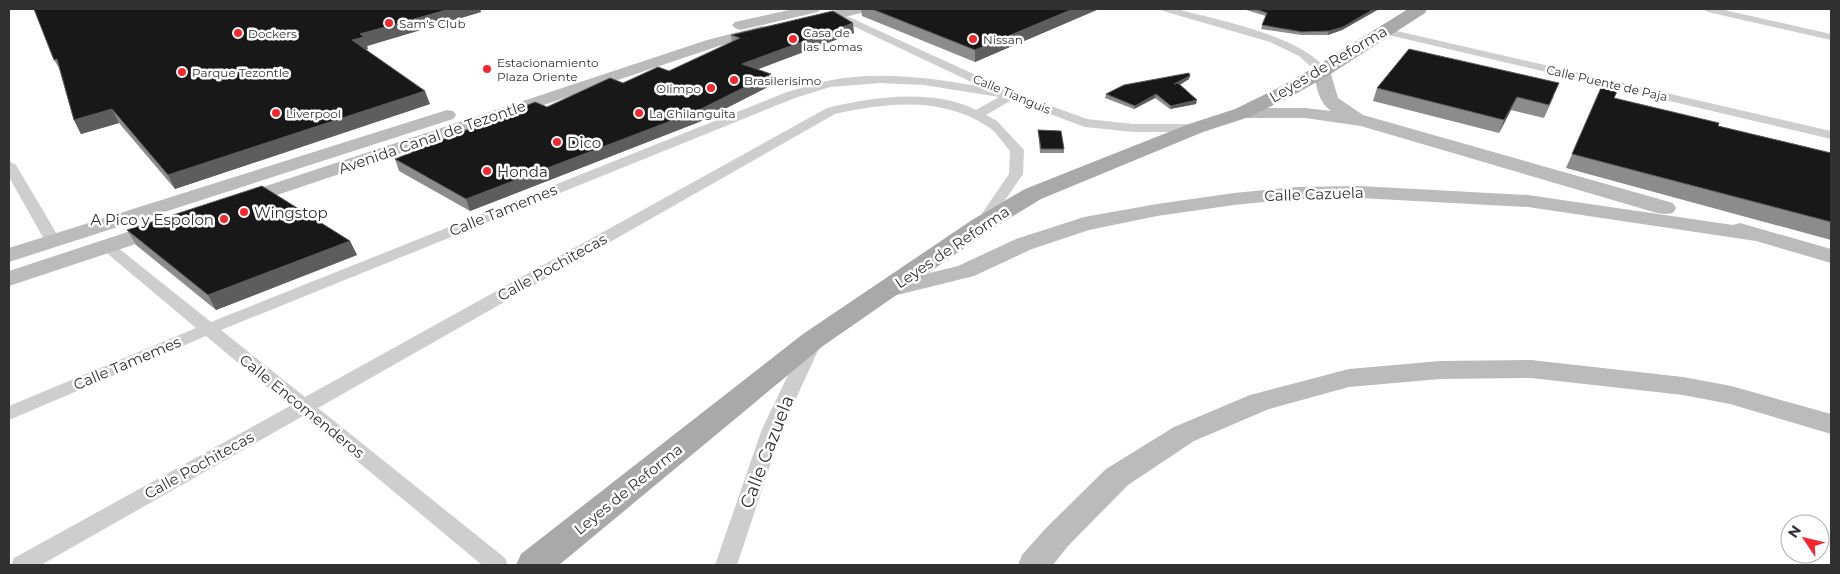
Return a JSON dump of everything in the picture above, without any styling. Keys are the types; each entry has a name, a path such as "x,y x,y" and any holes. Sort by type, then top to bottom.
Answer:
{"main road":[{"name":"Avenida Canal de Tezontle","path":"9,255 706,32 813,9"},
{"name":"Avenida Canal de Tezontle","path":"228,205 713,42 860,9"},
{"name":"Leyes de Reforma","path":"534,565 814,340 981,225 1033,194 1196,128 1242,113 1285,92 1322,71 1419,9"},
{"name":"Calle Cazuela","path":"1322,71 1325,89 1330,101 1337,109 1363,122"},
{"name":"Calle Cazuela","path":"1242,113 1305,113 1363,122 1831,256"},
{"name":"Calle Cazuela","path":"885,291 966,271 1024,244 1084,224 1157,210 1234,199 1296,193 1415,194 1528,201 1755,235"},
{"path":"9,278 181,221"},
{"path":"1034,565 1057,536 1117,477 1184,434 1260,402 1349,378 1440,370 1540,370 1683,386 1731,395 1831,424"}],"street":[{"path":"1166,9 1274,40 1304,54 1322,71"},
{"path":"1708,9 1831,37"},
{"name":"Calle Tianguis","path":"838,15 1011,96 1086,122 1133,128 1196,128"},
{"name":"Calle Puente de Paja","path":"1384,31 1831,135"},
{"name":"Calle Tamemes","path":"9,413 208,328 791,95 835,83 881,79 936,81 1011,96"},
{"path":"977,116 1011,96"},
{"name":"Calle Pochitecas","path":"22,565 830,111 874,102 924,101 961,107 993,124 1017,150 1016,174 981,225"},
{"path":"9,165 53,241"},
{"name":"Calle Encomenderos","path":"107,246 497,565"},
{"name":"Calle Cazuela","path":"726,565 772,429 814,340"}],"building":[{"path":"34,9 450,9 360,34 364,37 352,40 425,91 168,175 112,109 74,120 57,59 54,60"},
{"name":"Nissan","path":"872,9 1073,9 975,50"},
{"path":"1255,9 1374,9 1343,27 1329,31 1302,32 1262,25 1267,13"},
{"path":"833,11 853,23 742,64 771,74 697,111 466,199 395,159 535,102 547,107 610,78 623,83 658,67 669,71 740,38 731,35"},
{"path":"1409,49 1559,83 1549,105 1517,97 1504,120 1377,88"},
{"path":"1189,73 1190,76 1174,84 1178,83 1197,100 1171,106 1156,94 1135,106 1106,94 1124,85"},
{"path":"1604,81 1620,85 1614,98 1719,123 1718,126 1831,153 1831,222 1572,154"},
{"path":"1038,130 1061,131 1064,149 1041,149"},
{"path":"262,186 350,241 208,295 127,230"}],"place":[{"name":"Sam's Club","path":"389,23"},
{"name":"Dockers","path":"238,33"},
{"name":"Casa de las Lomas","path":"793,39"},
{"name":"Nissan","path":"973,39"},
{"name":"Estacionamiento Plaza Oriente","path":"487,69"},
{"name":"Parque Tezontle","path":"182,72"},
{"name":"Brasilerisimo","path":"734,80"},
{"name":"Olimpo","path":"711,88"},
{"name":"Liverpool","path":"276,113"},
{"name":"La Chilanguita","path":"639,113"},
{"name":"Dico","path":"557,142"},
{"name":"Honda","path":"487,171"},
{"name":"Wingstop","path":"244,212"},
{"name":"A Pico y Espolon","path":"224,219"}]}
